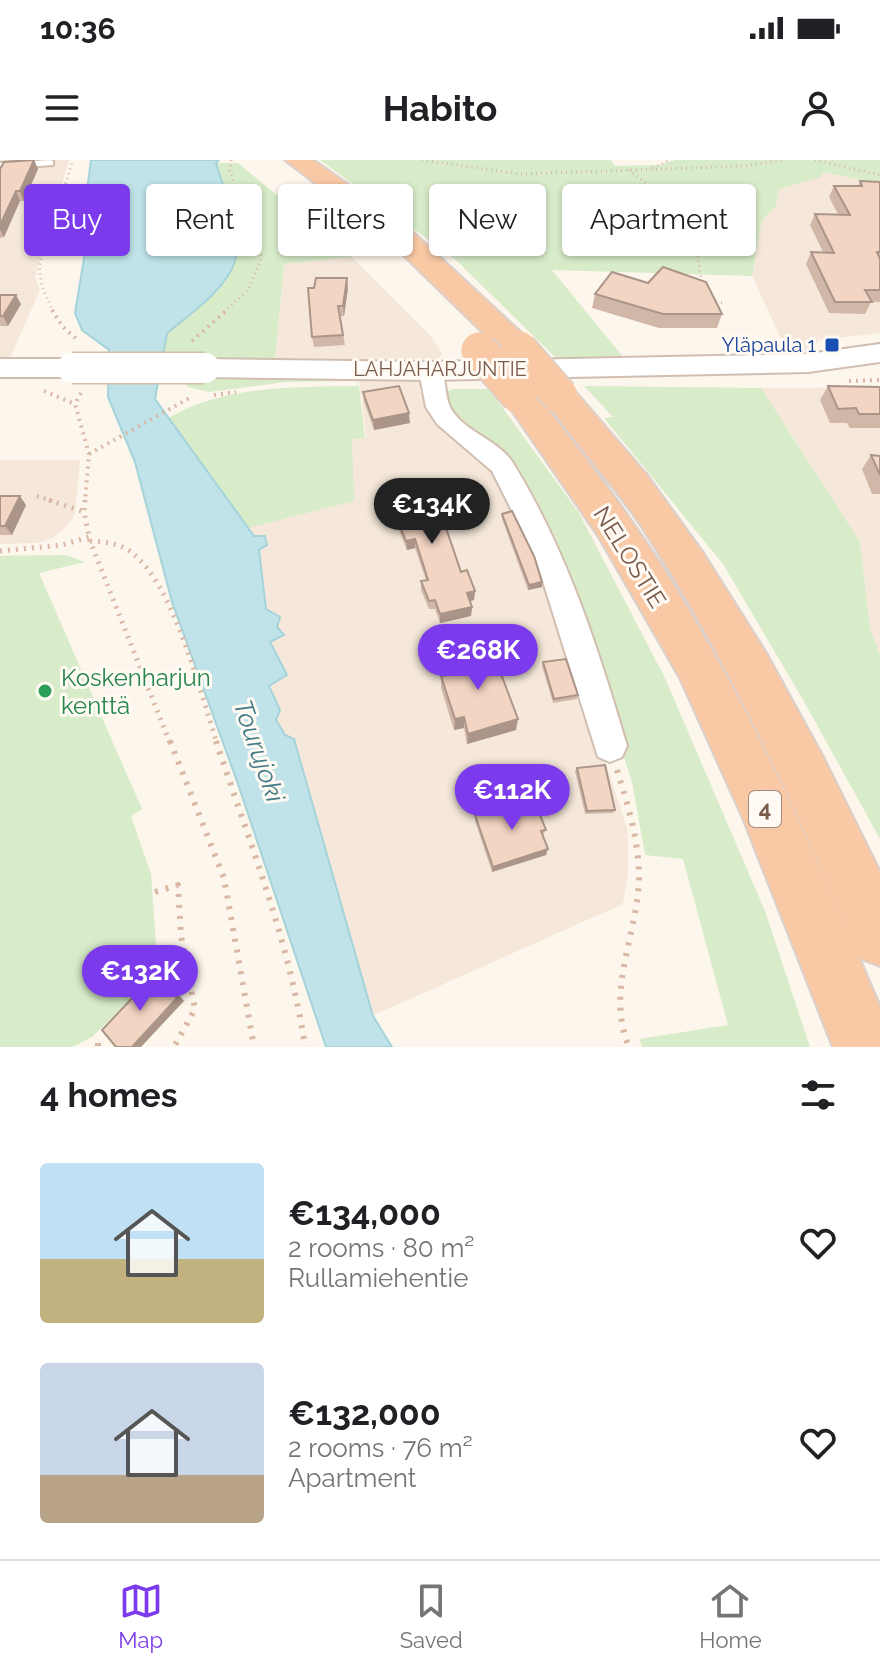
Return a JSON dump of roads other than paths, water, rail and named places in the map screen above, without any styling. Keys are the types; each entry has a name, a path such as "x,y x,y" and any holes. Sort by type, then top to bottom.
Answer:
{"highway":[{"name":"NELOSTIE","path":"285,164 436,304 479,350 519,396 592,496 696,663 789,859 865,1047"},
{"name":"NELOSTIE","path":"285,164 394,230 519,349 655,515 744,659 843,852 880,937"}],"street":[{"name":"LAHJAHARJUNTIE","path":"0,368 72,368 196,360 431,371 808,363 880,353"},
{"path":"431,371 432,391 445,420 493,455 502,466 550,559 587,665 610,746"}],"lane":[{"path":"3,160 0,166 50,163"}],"water":[{"name":"Tourujoki","path":"91,160 219,160 216,163 223,184 146,184 146,256 236,256 224,282 167,333 155,399 254,536 265,536 267,545 259,550 266,609 280,617 277,627 284,635 270,642 287,675 269,686 280,710 276,720 285,735 294,739 373,1016 392,1047 326,1047 238,784 172,602 135,462 108,397 109,350 82,330 75,313 84,256 130,256 130,184 88,184"}],"place":[{"name":"Yläpaula 1","path":"832,345"},
{"name":"Koskenharjun kenttä","path":"45,691"}]}
